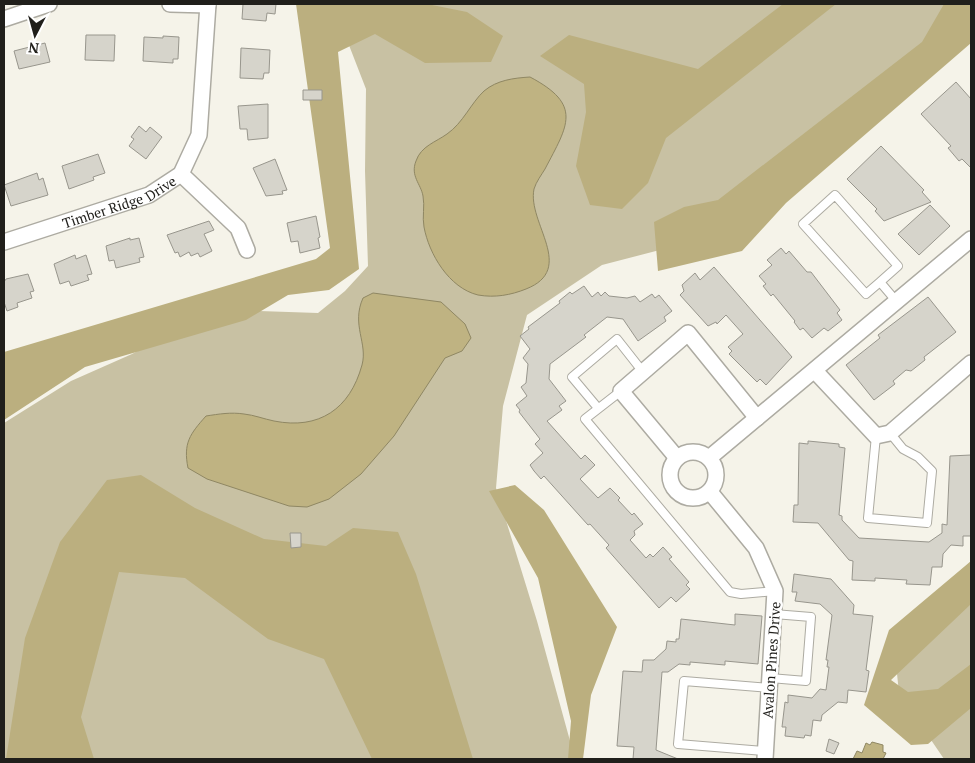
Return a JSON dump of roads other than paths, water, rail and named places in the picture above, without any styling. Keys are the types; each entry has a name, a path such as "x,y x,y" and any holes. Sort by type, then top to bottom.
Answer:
{"street":[{"path":"4,19 49,4"},
{"path":"170,4 208,4"},
{"name":"Timber Ridge Drive","path":"4,242 149,195 181,174 199,135 208,4"},
{"path":"181,174 238,228 247,250"},
{"path":"708,458 815,371 971,239"},
{"path":"677,458 620,391 688,333 757,418"},
{"path":"815,371 883,434 971,363"},
{"path":"696,452 708,458 713,464 716,478 710,492 697,499 689,499 676,492 671,486 670,470 677,458 683,454 696,452"},
{"name":"Avalon Pines Drive","path":"710,492 756,548 775,591 765,755"}],"lane":[{"path":"835,195 898,266 880,282 866,294 803,224 835,195"},
{"path":"880,282 897,302"},
{"path":"598,408 572,378 617,338 642,372"},
{"path":"620,391 585,419 730,592 741,594 775,591"},
{"path":"883,434 903,449 918,457 932,470 927,523 868,518 883,434"},
{"path":"765,755 678,744 684,681 770,683 806,680 811,617 774,614"}]}
